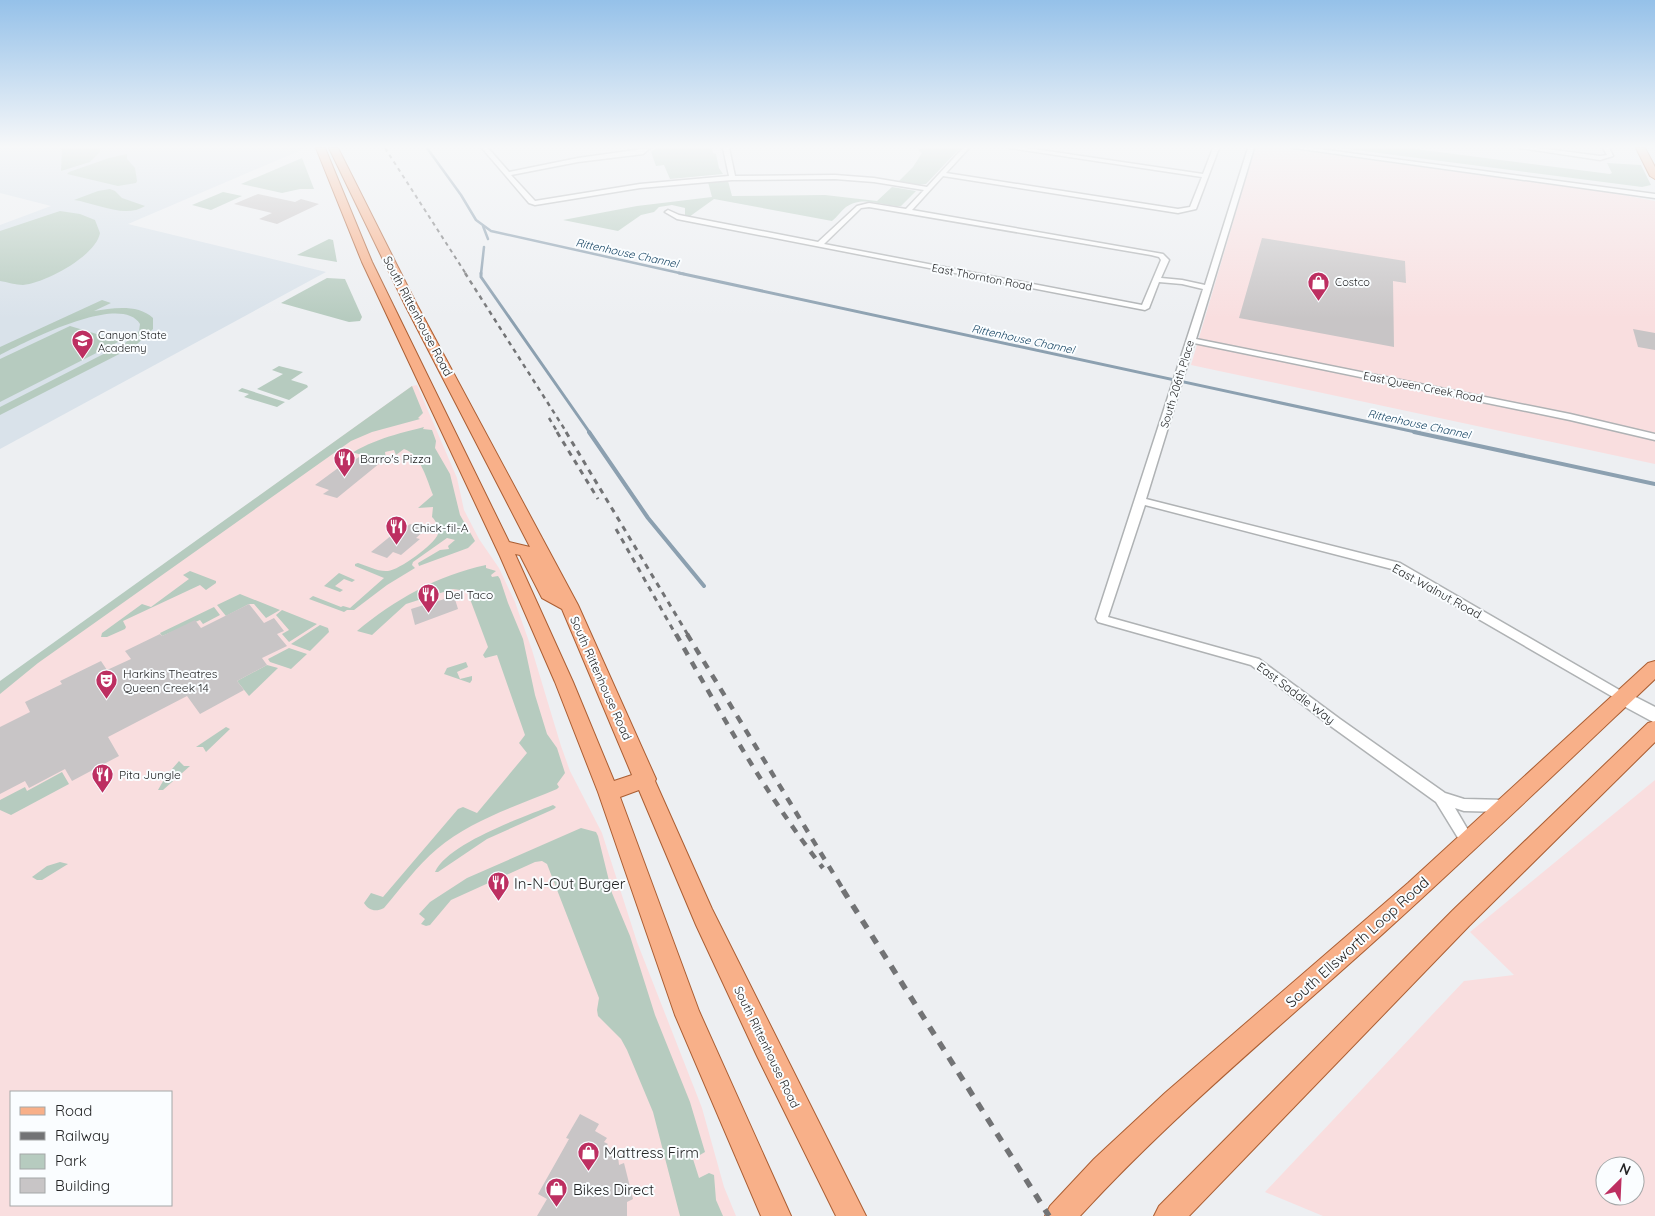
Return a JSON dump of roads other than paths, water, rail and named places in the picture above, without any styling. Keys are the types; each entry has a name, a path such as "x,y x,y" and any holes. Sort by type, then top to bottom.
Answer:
{"main road":[{"name":"South Rittenhouse Road","path":"344,205 368,263 503,546 564,682 608,792 688,1015 776,1216"},
{"name":"South Rittenhouse Road","path":"361,205 569,605 646,779 704,917 766,1047 851,1216"},
{"path":"368,263 388,259"},
{"path":"443,418 459,420 474,447 489,453"},
{"path":"503,546 526,550 548,594 569,605"},
{"name":"South Ellsworth Loop Road","path":"1060,1216 1104,1170 1175,1103 1468,842 1655,668"},
{"path":"1169,1216 1461,918 1655,729"},
{"path":"608,792 646,779"}],"street":[{"path":"819,245 857,208 864,205 1161,255 1165,260 1157,280 1186,287 1207,288"},
{"path":"908,211 914,205"},
{"path":"1146,205 1187,211 1193,209 1195,205"},
{"name":"South 206th Place","path":"1102,618 1141,502 1233,205"},
{"name":"East Thornton Road","path":"668,212 677,217 1146,308 1157,280"},
{"name":"East Queen Creek Road","path":"1190,340 1570,417 1655,437"},
{"name":"East Walnut Road","path":"1141,502 1396,566 1655,716"},
{"name":"East Saddle Way","path":"1102,618 1255,662 1441,798 1464,805 1506,806"},
{"name":"East Saddle Way","path":"1441,798 1468,842"}],"waterway":[{"name":"Rittenhouse Channel","path":"467,205 476,220 491,231 684,274"},
{"path":"483,226 488,239"},
{"path":"481,274 484,247"},
{"name":"Rittenhouse Channel","path":"679,273 1420,433"},
{"path":"481,274 481,277 590,433"},
{"path":"589,432 648,518 704,586"},
{"name":"Rittenhouse Channel","path":"1414,432 1655,484"}],"railway":[{"path":"421,205 466,274"},
{"path":"465,273 567,433"},
{"path":"549,418 558,433"},
{"path":"557,432 598,499"},
{"path":"566,432 688,635"},
{"path":"616,529 676,635"},
{"path":"676,634 763,783 823,868"},
{"path":"687,634 844,891"},
{"path":"843,890 1049,1216"}],"place":[{"name":"Costco","path":"1319,301"},
{"name":"Canyon State Academy","path":"82,360"},
{"name":"Barro's Pizza","path":"344,477"},
{"name":"Chick-fil-A","path":"396,546"},
{"name":"Del Taco","path":"429,613"},
{"name":"Harkins Theatres Queen Creek 14","path":"107,699"},
{"name":"Pita Jungle","path":"103,793"},
{"name":"In-N-Out Burger","path":"498,902"},
{"name":"Mattress Firm","path":"588,1171"},
{"name":"Bikes Direct","path":"557,1208"}]}
